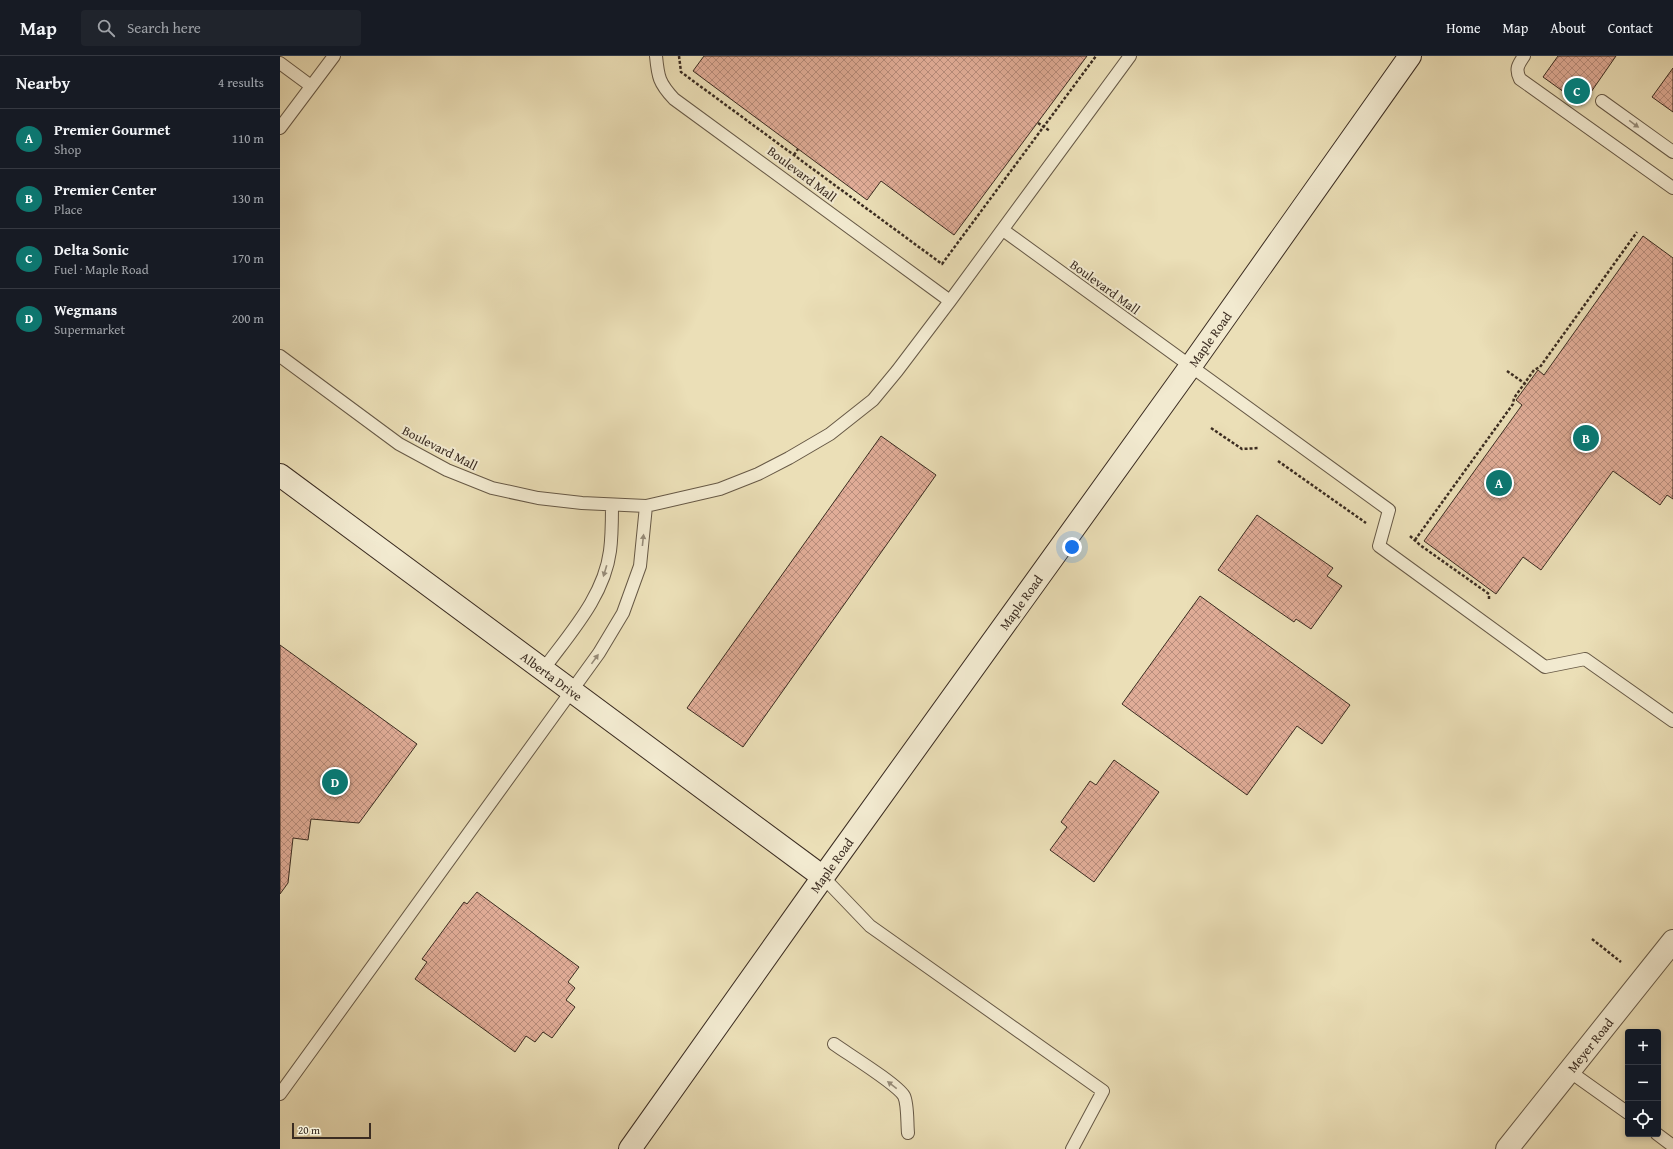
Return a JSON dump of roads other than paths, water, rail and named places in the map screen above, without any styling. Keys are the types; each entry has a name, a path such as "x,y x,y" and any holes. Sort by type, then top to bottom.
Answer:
{"main road":[{"name":"Maple Road","path":"630,1149 1190,367 1410,56"},
{"name":"Alberta Drive","path":"280,474 824,877"},
{"name":"Meyer Road","path":"1507,1149 1673,941"}],"lane":[{"path":"280,128 334,56"},
{"name":"Boulevard Mall","path":"656,56 658,72 663,87 674,99 754,155 950,302"},
{"name":"Boulevard Mall","path":"280,356 399,444 447,470 492,488 515,494 582,503 646,506 720,489 758,474 789,458 830,434 873,400 950,302 1130,56"},
{"path":"1524,56 1518,66 1517,72 1520,79 1673,188"},
{"path":"280,63 311,86"},
{"path":"1602,101 1673,152"},
{"name":"Boulevard Mall","path":"1003,230 1389,510 1379,546 1544,667 1585,659 1673,721"},
{"path":"543,670 592,603 605,574 610,551 612,505"},
{"path":"280,1094 599,653 623,613 640,566 646,506"},
{"path":"824,877 870,926 1103,1091 1072,1149"},
{"path":"834,1044 895,1087 904,1096 908,1133"},
{"path":"1569,1071 1625,1112"},
{"path":"1661,1137 1673,1146"}],"place":[{"name":"Delta Sonic","path":"1577,91"},
{"name":"Premier Center","path":"1586,438"},
{"name":"Premier Gourmet","path":"1499,483"},
{"name":"Wegmans","path":"335,782"}]}
